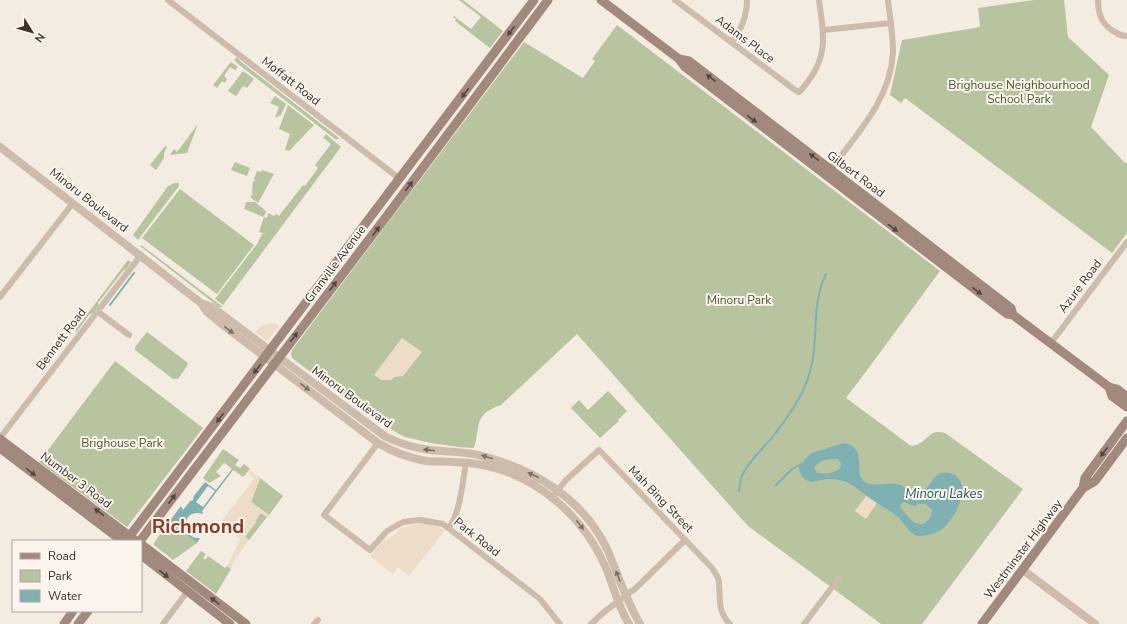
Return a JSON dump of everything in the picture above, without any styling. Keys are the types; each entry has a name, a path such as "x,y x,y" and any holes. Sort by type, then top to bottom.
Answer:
{"main road":[{"name":"Granville Avenue","path":"129,540 534,0"},
{"name":"Granville Avenue","path":"141,540 389,213 548,0"},
{"name":"Gilbert Road","path":"601,0 679,59 685,67 828,172 1007,314 1013,315 1109,387 1117,389 1127,397"},
{"name":"Gilbert Road","path":"1109,387 1112,396 1127,407"},
{"name":"Westminster Highway","path":"1083,488 1085,478 1127,421"},
{"name":"Westminster Highway","path":"982,624 1083,488 1095,481 1127,438"},
{"name":"Number 3 Road","path":"1,441 129,540"},
{"path":"142,545 246,624"},
{"path":"142,556 230,624"},
{"path":"64,624 72,612"},
{"path":"78,624 87,612"}],"street":[{"name":"Moffatt Road","path":"168,0 400,179"},
{"path":"732,42 743,25 746,15 747,0"},
{"path":"819,0 823,30 891,23"},
{"path":"828,172 864,124 879,101 888,80 893,53 888,0"},
{"path":"1098,0 1100,18 1108,28 1123,36 1127,36"},
{"name":"Adams Place","path":"677,1 799,92 814,75 820,63 823,45 823,30"},
{"name":"Minoru Boulevard","path":"0,146 201,303 212,307 268,354 331,395 386,437 406,446 429,450 468,453 507,463 542,479 558,490 588,519 601,538 633,612 640,624"},
{"path":"0,297 73,203"},
{"name":"Azure Road","path":"1051,344 1127,242"},
{"name":"Bennett Road","path":"1,441 140,255"},
{"path":"97,311 129,335"},
{"name":"Minoru Boulevard","path":"277,360 378,443 387,448 409,457 427,461 466,463 490,467 513,475 532,484 553,497 578,522 590,538 606,569 618,601 629,624"},
{"name":"Park Road","path":"378,443 324,516 370,550 387,531 403,522 420,520 443,524 540,599 560,624"},
{"name":"Mah Bing Street","path":"553,497 566,481 599,450 713,569 718,577 719,603 725,618 730,624"},
{"path":"449,528 457,509 466,463"},
{"path":"591,624 598,616 636,588 685,540"},
{"path":"1023,570 1095,624"},
{"path":"804,624 839,578"},
{"path":"163,624 187,592"}],"green space":[{"path":"459,0 463,0 503,31 490,48 455,21 456,19 453,17 454,16 471,29 481,17"},
{"name":"Brighouse Neighbourhood School Park","path":"1034,0 1064,0 1068,37 1109,75 1091,127 1125,163 1127,163 1127,233 1112,253 905,98 901,103 890,95 902,40 980,27 978,8"},
{"name":"Minoru Park","path":"617,25 940,271 846,398 911,446 919,444 931,434 937,432 945,433 1023,489 922,624 881,624 748,526 577,334 501,405 492,409 482,417 478,426 474,448 431,443 405,437 384,424 381,419 368,408 354,405 292,358 292,350 524,42 583,78 595,61 592,59"},
{"path":"237,57 240,61 339,139 335,139 238,64 234,60"},
{"path":"231,62 238,67 235,70 230,67 224,76 227,79 225,83 222,81 217,88 213,85"},
{"path":"243,71 254,79 247,88 243,86 236,96 228,91"},
{"path":"275,96 286,104 281,115 275,118 279,107 270,103"},
{"path":"288,105 314,125 289,151 285,150 290,134 279,129"},
{"path":"198,124 187,153 170,155 174,149 177,152"},
{"path":"326,134 341,147 223,305 215,299 257,244 262,234 265,234 259,232 264,217 267,218 268,213 274,216 276,214 279,216 303,185 305,186 318,168 315,165 331,144 323,138"},
{"path":"165,146 167,147 164,153 164,158 156,170 150,165"},
{"path":"235,162 250,168 247,176 231,170"},
{"path":"262,170 274,174 258,203 250,197 253,194 253,181 255,181 254,179 257,171 261,172"},
{"path":"179,183 179,186 138,240 133,235 168,186"},
{"path":"180,189 254,245 217,294 142,238"},
{"path":"246,202 255,202 266,211 264,217 244,209"},
{"path":"141,245 223,307 219,307 140,246"},
{"path":"128,260 131,262 127,268 98,303 99,306 89,315 75,334 76,329"},
{"path":"147,332 188,363 178,379 173,379 135,350 135,347"},
{"name":"Brighouse Park","path":"115,361 203,428 127,527 39,462"},
{"path":"608,391 627,411 618,420 619,421 600,438 571,408 579,400 588,410"},
{"path":"223,449 239,460 235,465 240,468 244,464 250,469 243,477 224,463 216,472 221,476 209,483 203,478"},
{"path":"260,478 283,496 269,515 251,502"},
{"path":"261,513 267,517 249,540 245,537"},
{"path":"166,526 173,528 175,526 197,543 173,560 154,545"},
{"path":"201,551 206,554 203,558 205,560 208,556 225,568 227,566 231,569 216,594 186,571"}],"shaded area":[{"path":"272,323 280,325 268,340 255,332 262,326"},
{"path":"402,338 422,352 403,376 395,377 391,380 381,380 374,375"},
{"path":"251,471 260,478 251,502 269,515 267,517 261,513 255,520 256,522 245,537 249,540 235,559 231,569 227,566 240,539 223,525 221,528 218,526 254,479 248,474"},
{"path":"866,496 877,503 866,519 855,511"},
{"path":"416,524 428,524 445,530 409,576 398,567 393,574 370,556 384,540 397,533 399,529"}],"water":[{"name":"Minoru Lakes","path":"844,443 852,446 857,451 859,457 859,470 864,481 870,484 897,484 916,491 926,488 934,478 941,473 952,474 959,478 962,485 960,502 956,512 945,527 935,533 919,536 913,534 894,514 847,482 824,479 812,482 804,479 801,475 799,467 812,453","holes":["830,459 838,459 841,464 840,468 829,473 817,473 814,468 817,464","903,502 915,506 918,504 926,504 932,510 931,517 927,522 921,524 914,522 901,508 900,506"]},
{"path":"232,469 233,470 202,511 203,514 196,513 190,515 187,519 185,524 186,529 193,537 200,538 197,543 175,526 173,528 166,526 181,506 183,510 191,500 192,501 194,498 193,497 205,482 216,490","holes":["208,486 215,491 203,507 196,502"]}],"waterway":[{"path":"110,305 134,273"},
{"path":"739,491 741,478 745,470 784,422 807,382 814,350 818,299 826,274"},
{"path":"776,485 792,469 801,464"}],"district":[{"name":"Richmond","path":"198,526"}]}
